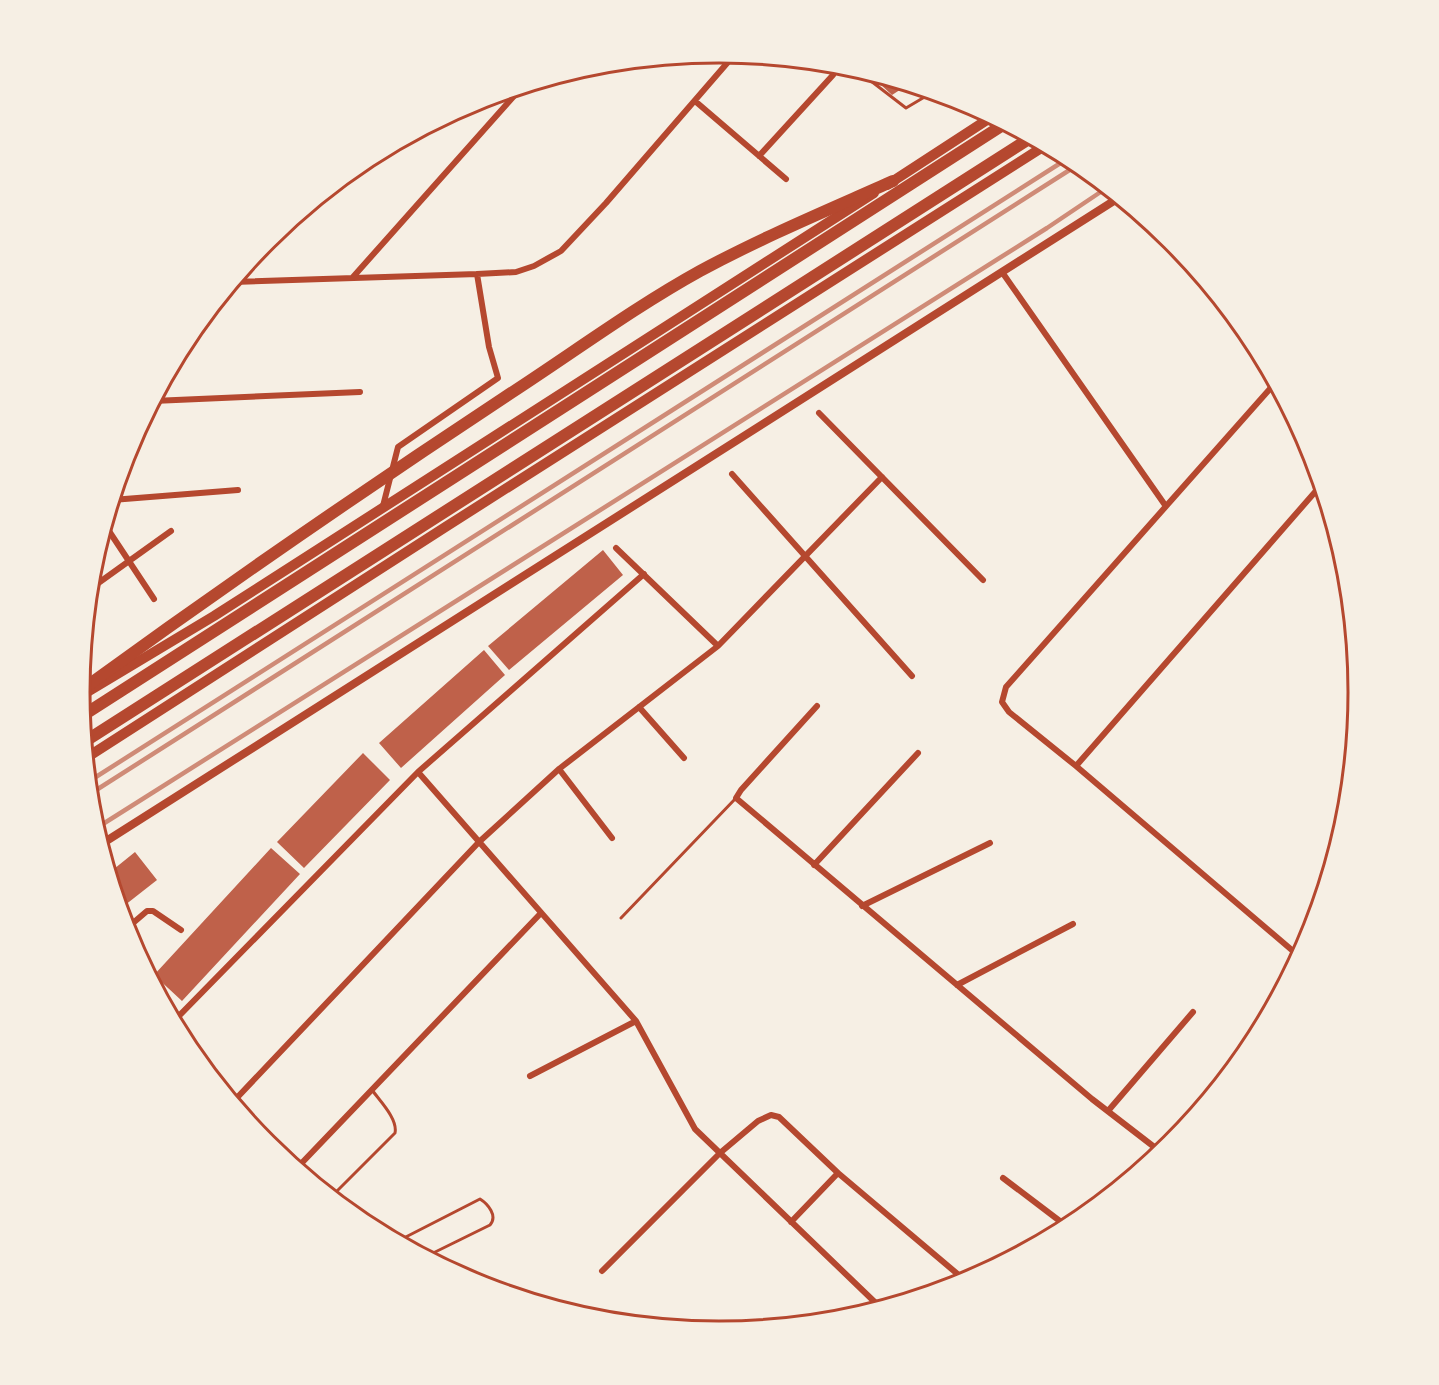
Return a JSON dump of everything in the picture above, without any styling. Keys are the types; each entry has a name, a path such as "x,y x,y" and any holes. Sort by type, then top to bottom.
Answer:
{"highway":[{"path":"90,711 998,128"},
{"path":"91,737 1024,142"},
{"path":"90,685 219,591 649,303 698,273 746,248 893,181"}],"main road":[{"path":"90,690 214,616 984,122"},
{"path":"93,754 1038,150"}],"street":[{"path":"242,282 516,272 534,266 561,251 606,203 727,63"},
{"path":"759,156 833,75"},
{"path":"353,277 512,98"},
{"path":"695,101 786,179"},
{"path":"108,840 1113,201"},
{"path":"1002,272 1166,505"},
{"path":"383,507 398,447 498,378 489,347 477,274"},
{"path":"1270,388 1006,687 1002,702 1010,712 1293,951"},
{"path":"162,401 360,392"},
{"path":"819,413 983,580"},
{"path":"732,474 912,676"},
{"path":"237,1097 480,842 559,769 718,646 882,477"},
{"path":"120,499 238,490"},
{"path":"1076,766 1316,491"},
{"path":"100,582 171,531"},
{"path":"110,533 154,599"},
{"path":"616,548 718,646"},
{"path":"179,1016 418,772 644,574"},
{"path":"817,706 736,798 862,906 1155,1147"},
{"path":"639,707 684,758"},
{"path":"814,865 918,753"},
{"path":"559,769 612,838"},
{"path":"418,772 636,1022 695,1130 875,1303"},
{"path":"862,906 990,843"},
{"path":"134,922 147,911 153,911 181,930"},
{"path":"301,1163 542,913"},
{"path":"957,985 1073,924"},
{"path":"1108,1111 1192,1012"},
{"path":"530,1076 636,1022"},
{"path":"602,1271 720,1153 758,1121 771,1115 779,1118 838,1173 958,1275"},
{"path":"791,1222 838,1173"},
{"path":"1003,1178 1060,1221"}],"lane":[{"path":"872,82 906,108 925,97"},
{"path":"621,918 736,798"},
{"path":"336,1192 394,1132 395,1124 372,1090"},
{"path":"404,1238 480,1199 486,1202 493,1215 490,1225 433,1253"}],"building":[{"path":"879,83 900,90 892,95"},
{"path":"603,550 623,575 509,670 488,646"},
{"path":"484,650 505,675 401,768 379,743"},
{"path":"363,753 390,780 304,868 277,842"},
{"path":"271,848 300,874 182,1001 160,981 156,973"},
{"path":"135,852 157,880 127,904 115,868"}],"railway":[{"path":"95,777 1060,163"},
{"path":"97,789 1070,170"},
{"path":"104,823 1101,192"}]}
